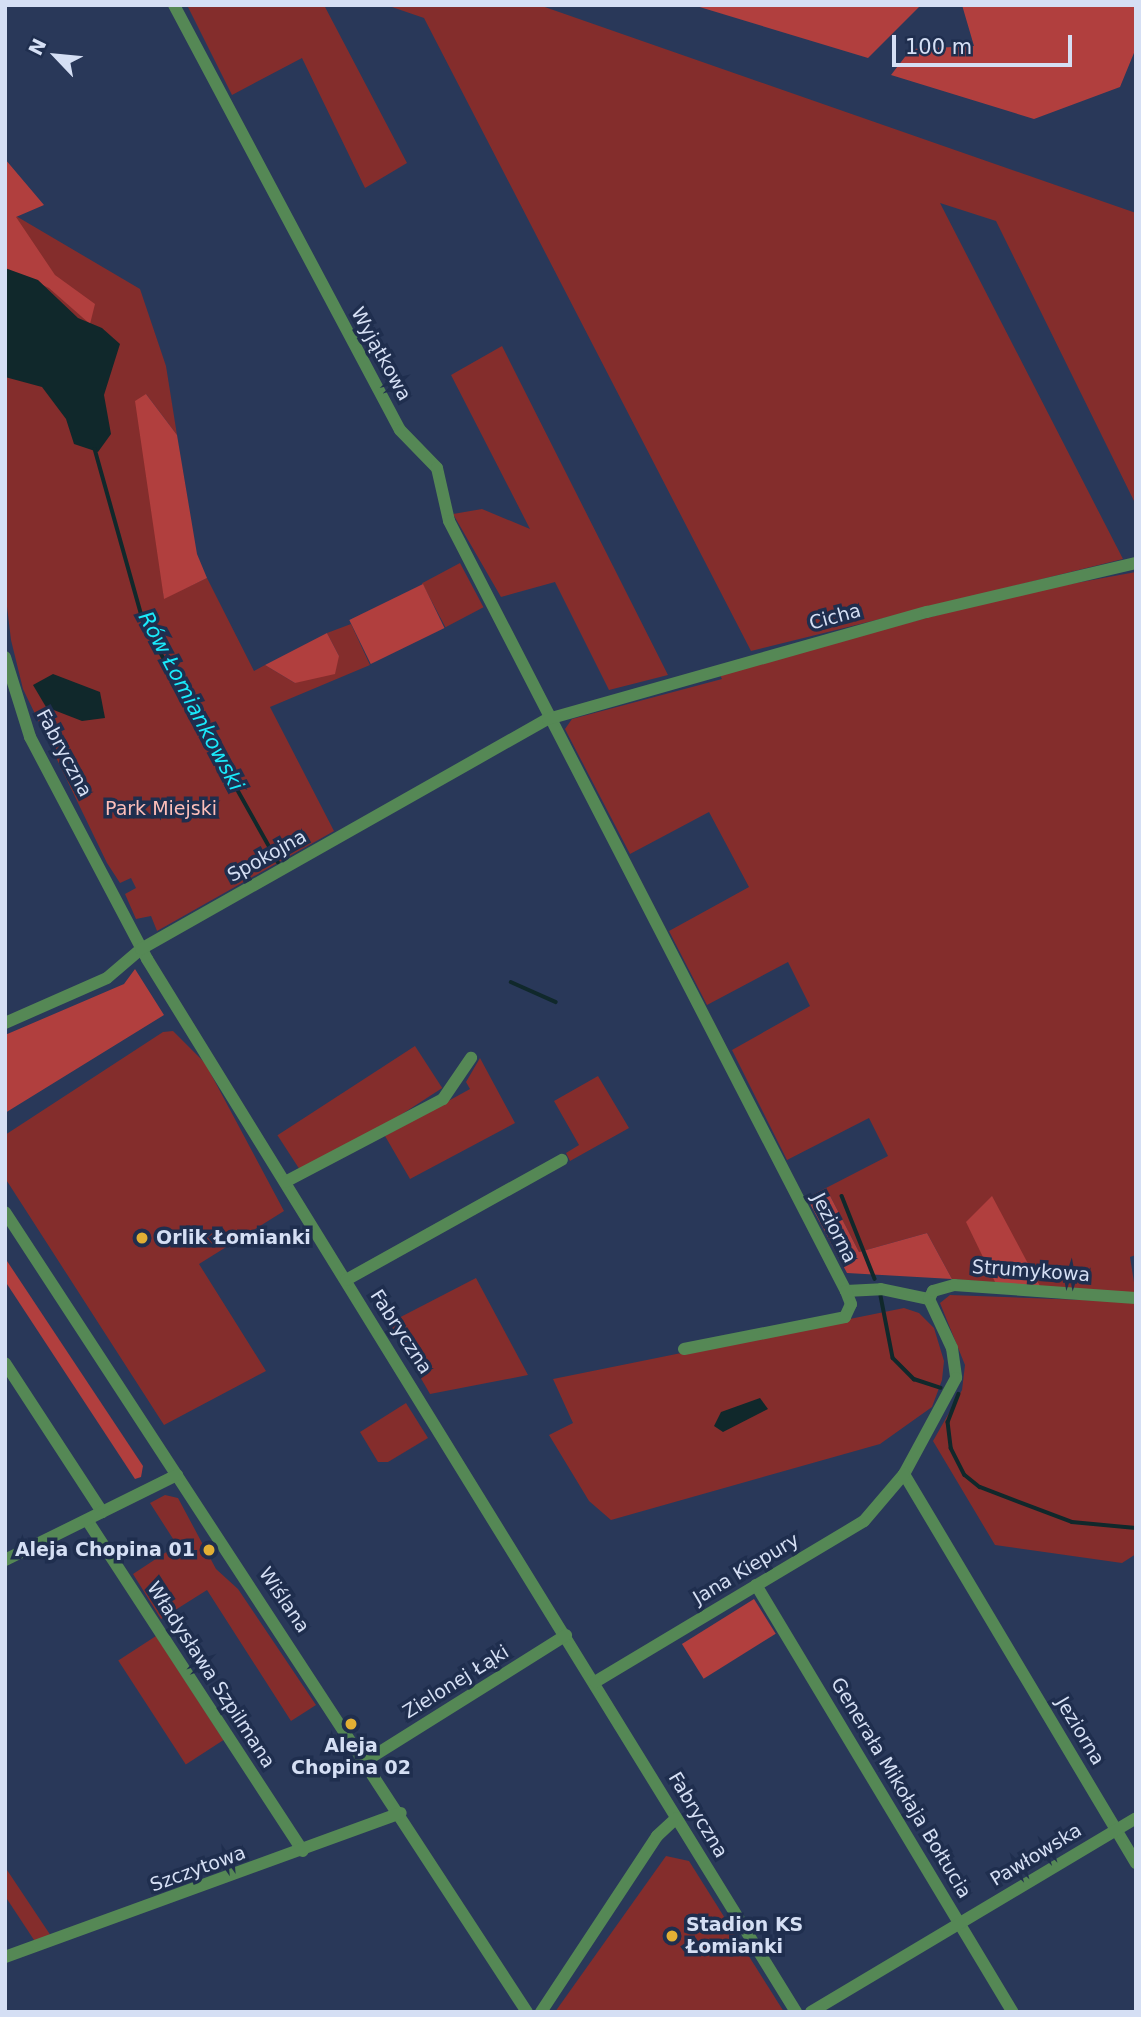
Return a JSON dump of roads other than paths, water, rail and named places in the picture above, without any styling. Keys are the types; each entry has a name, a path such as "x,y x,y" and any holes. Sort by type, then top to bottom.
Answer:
{"street":[{"name":"Wyjątkowa","path":"174,5 400,429 437,468 449,521 548,719"},
{"name":"Cicha","path":"548,719 927,612 1136,563"},
{"name":"Fabryczna","path":"5,657 30,737 141,949 796,2012"},
{"name":"Spokojna","path":"5,1023 107,978 141,949 548,719"},
{"name":"Jeziorna","path":"548,719 846,1291 881,1289 929,1299"},
{"path":"285,1182 443,1099 471,1058"},
{"path":"346,1280 562,1160"},
{"name":"Wiślana","path":"5,1212 401,1813 527,2012"},
{"name":"Strumykowa","path":"929,1299 933,1291 954,1285 1136,1298"},
{"path":"684,1349 845,1317 851,1304 846,1291"},
{"path":"904,1474 956,1378 952,1348 929,1299"},
{"path":"5,1363 102,1511"},
{"name":"Jeziorna","path":"904,1474 1136,1863"},
{"name":"Jana Kiepury","path":"595,1682 864,1521 904,1474"},
{"path":"5,1560 177,1475"},
{"name":"Władysława Szpilmana","path":"87,1520 303,1851"},
{"name":"Generała Mikołaja Bołtucia","path":"756,1585 1013,2012"},
{"name":"Zielonej Łąki","path":"366,1760 566,1635"},
{"name":"Szczytowa","path":"5,1957 303,1851 401,1813"},
{"path":"541,2012 657,1836 676,1818"},
{"name":"Pawłowska","path":"811,2012 1136,1818"}],"waterway":[{"name":"Rów Łomiankowski","path":"95,449 144,623 278,862"},
{"name":"Rów Łomiankowski","path":"511,982 556,1002"},
{"path":"842,1196 875,1279"},
{"name":"Rów Łomiankowski","path":"881,1296 893,1358 914,1379 941,1388"},
{"name":"Rów Łomiankowski","path":"959,1394 948,1422 951,1448 965,1475 980,1487 1072,1522 1136,1528"}],"place":[{"name":"Orlik Łomianki","path":"142,1238"},
{"name":"Aleja Chopina 01","path":"209,1550"},
{"name":"Aleja Chopina 02","path":"351,1724"},
{"name":"Stadion KS Łomianki","path":"672,1936"}],"park label":[{"name":"Park Miejski","path":"161,809"}]}
